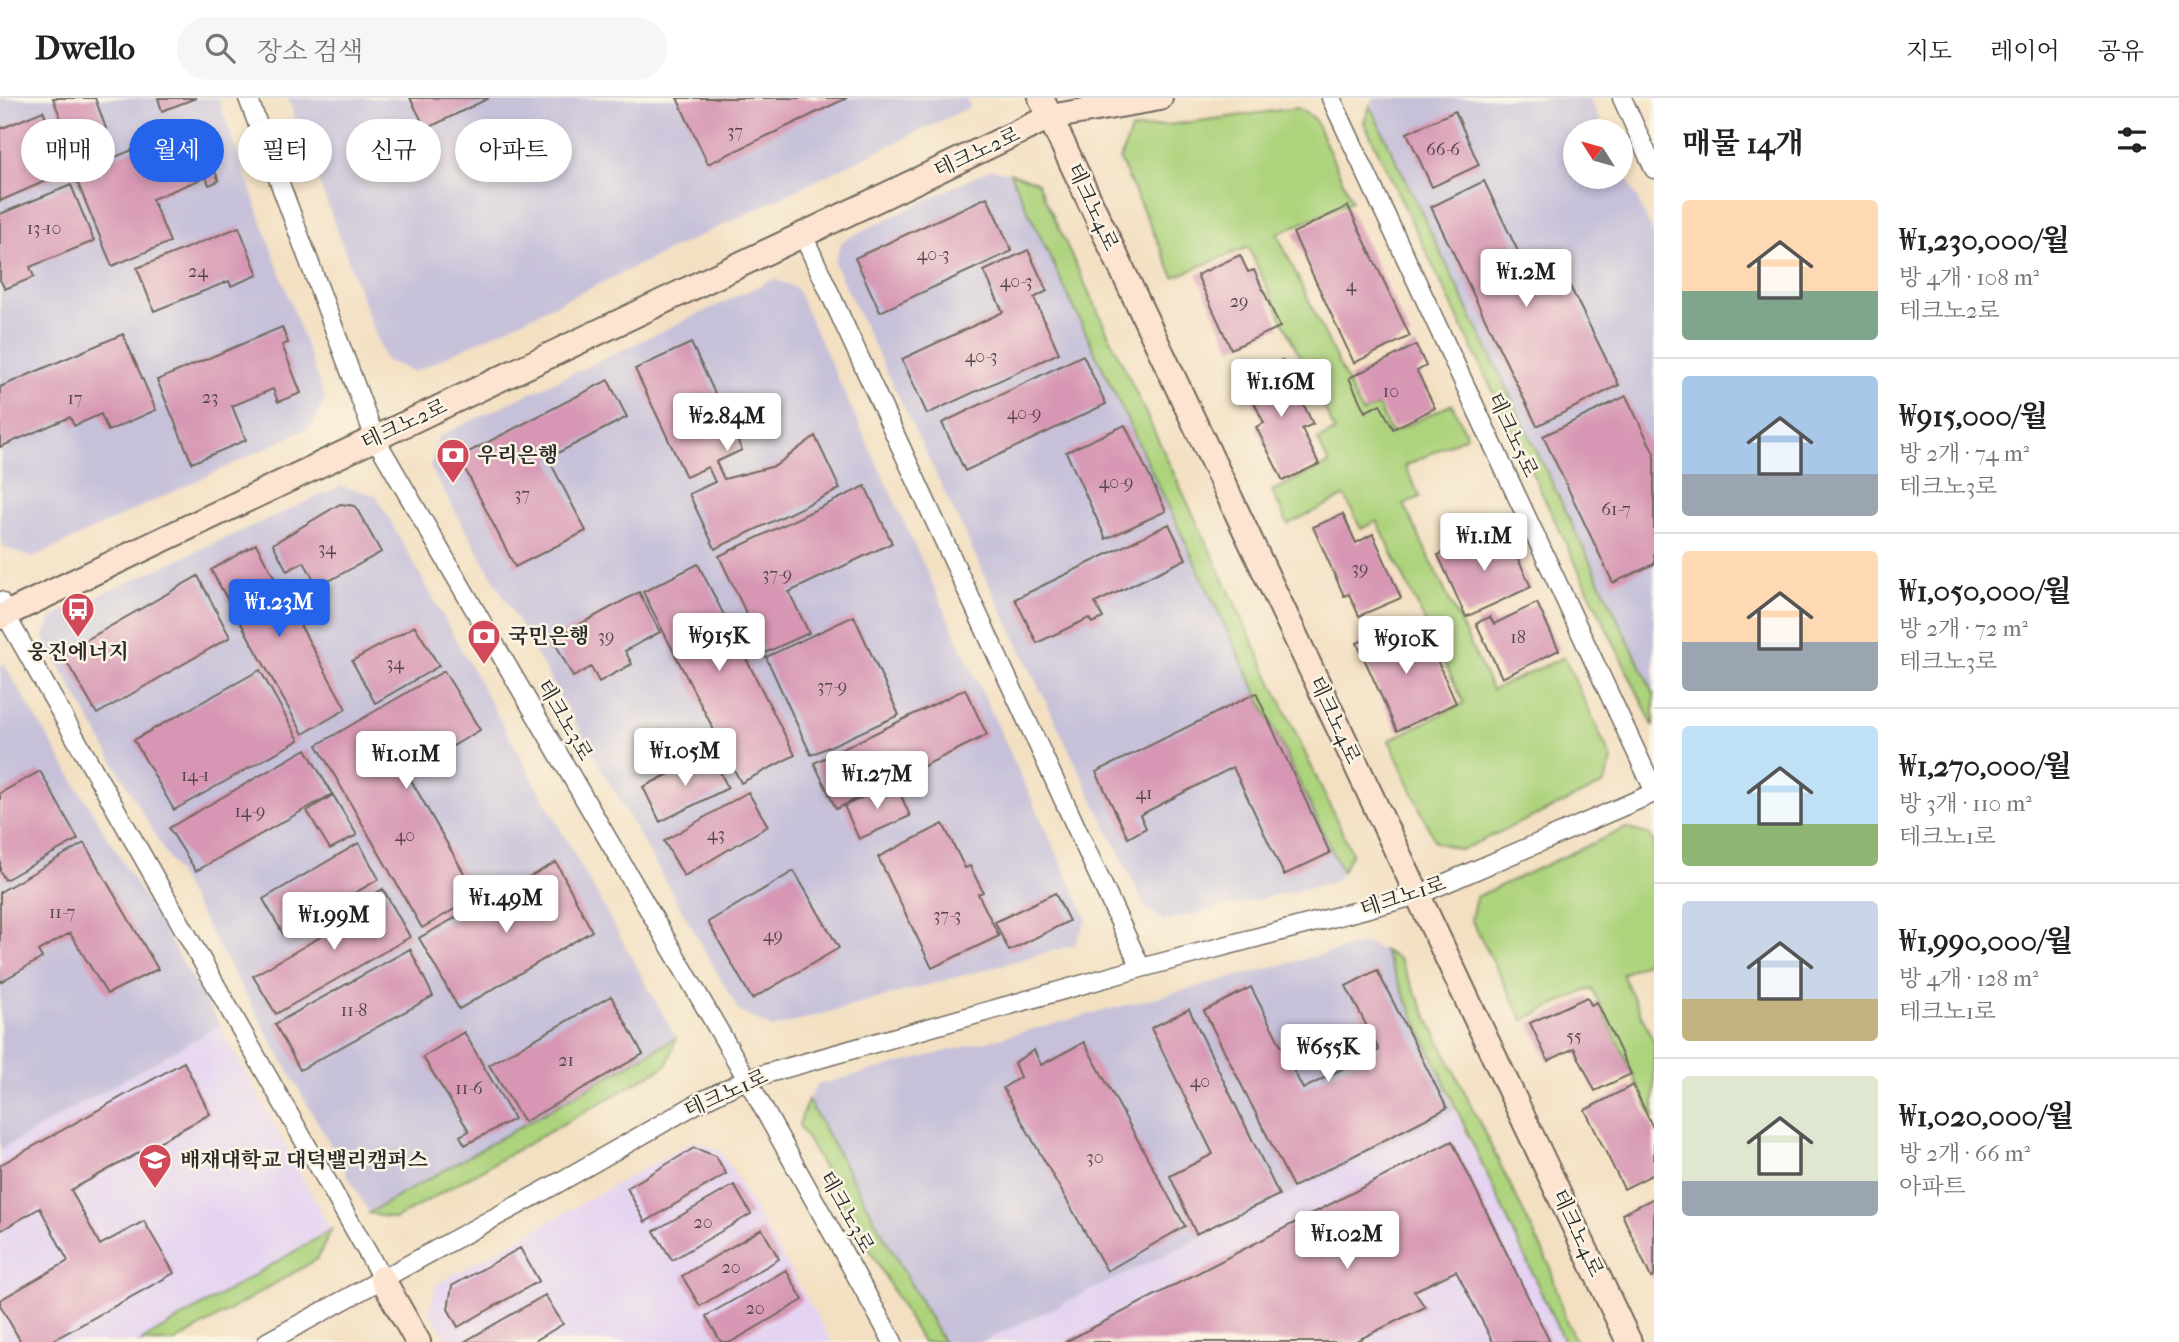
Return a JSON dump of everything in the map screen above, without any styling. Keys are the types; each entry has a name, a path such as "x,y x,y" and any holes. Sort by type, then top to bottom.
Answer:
{"main road":[{"name":"테크노2로","path":"2,611 803,235 1046,107 1160,98"},
{"name":"테크노4로","path":"1046,107 1629,1342"},
{"path":"382,1278 418,1342"}],"street":[{"name":"테크노3로","path":"248,98 375,438 747,1079 893,1342"},
{"name":"테크노5로","path":"1331,98 1654,792"},
{"path":"1622,98 1654,169"},
{"path":"803,235 1141,968"},
{"name":"테크노2로","path":"2,611 382,1278"},
{"name":"테크노1로","path":"267,1342 558,1184 698,1103 747,1079 1141,968 1418,895 1654,792"}],"shaded area":[{"path":"0,98 218,98 238,154 238,182 248,182 325,399 311,427 32,558 4,547 0,536"},
{"path":"288,98 966,98 970,107 414,372 385,360 319,182 332,182 332,119 296,119"},
{"path":"1373,98 1589,98 1599,119 1563,119 1563,189 1633,189 1654,235 1654,694 1370,106"},
{"path":"991,169 1010,173 1342,872 1334,882 1163,921 1145,907 834,263 842,241"},
{"path":"773,279 796,288 1087,919 1074,945 772,1028 739,1011 430,467 439,436"},
{"path":"341,486 376,495 676,1038 369,1213 43,637 53,616"},
{"path":"0,663 4,664 220,1025 0,1150"},
{"path":"1366,943 1384,951 1455,1110 1197,1240 982,1342 944,1342 808,1100 817,1085"},
{"name":"배재대학교 대덕밸리캠퍼스","path":"220,1025 331,1230 140,1342 0,1342 0,1150"},
{"path":"1455,1110 1564,1342 982,1342 1197,1240"},
{"path":"693,1141 720,1150 832,1342 448,1342 429,1310 437,1284"}],"green space":[{"path":"1370,106 1654,694 1654,727 1364,122"},
{"path":"1297,108 1314,118 1352,201 1277,234 1362,413 1378,405 1391,433 1452,404 1467,436 1405,466 1420,497 1404,505 1492,690 1564,657 1612,760 1604,784 1461,850 1435,842 1389,740 1464,703 1377,521 1361,529 1345,496 1288,524 1272,491 1329,464 1318,440 1335,431 1248,247 1174,277 1120,160 1131,130"},
{"path":"1010,173 1037,182 1352,853 1342,872"},
{"path":"1626,828 1650,835 1654,843 1654,959 1622,974 1654,1042 1654,1119 1592,988 1523,1020 1471,919 1476,897"},
{"path":"1384,951 1399,959 1549,1264 1566,1321 1576,1342 1564,1342"},
{"path":"676,1038 667,1065 395,1219 369,1213"},
{"path":"808,1100 943,1342 922,1342 799,1125"},
{"path":"331,1230 317,1259 175,1342 140,1342"}],"building":[{"path":"53,98 95,98 103,119 61,119"},
{"path":"158,98 196,98 162,111"},
{"path":"410,98 489,98 441,122 441,119 421,119"},
{"path":"677,98 847,98 708,164"},
{"path":"43,111 46,119 24,119"},
{"path":"1455,111 1479,165 1432,187 1407,133"},
{"path":"21,120 21,182 44,182 0,201 0,129"},
{"path":"129,151 129,182 194,182 152,199 170,242 112,266 77,182 115,182 115,157"},
{"path":"1484,181 1526,268 1554,254 1619,385 1537,426 1431,207"},
{"path":"71,185 94,241 30,267 34,277 5,289 0,280 0,214"},
{"path":"987,197 1012,251 880,312 855,258"},
{"path":"1348,206 1410,336 1354,363 1293,233"},
{"path":"239,227 258,275 231,286 229,281 154,311 137,268"},
{"path":"1028,250 1047,291 1034,298 1059,353 927,414 902,359 1003,312 984,271"},
{"path":"1240,255 1248,272 1254,270 1280,327 1231,349 1197,275"},
{"path":"282,327 288,343 282,345 301,393 278,402 273,389 232,406 246,440 192,463 157,380"},
{"path":"123,334 156,410 108,431 101,414 74,426 70,417 0,447 0,387"},
{"path":"691,343 742,450 716,462 724,479 775,466 815,436 840,489 715,549 689,494 715,482 708,467 686,477 635,369"},
{"path":"1416,345 1426,366 1417,371 1435,408 1393,429 1380,404 1365,412 1349,378"},
{"path":"1083,355 1106,404 965,471 942,423"},
{"path":"1282,360 1313,424 1302,429 1319,464 1283,481 1256,427 1264,423 1249,392 1242,395 1236,382"},
{"path":"608,380 627,417 548,458 586,531 515,567 459,457"},
{"path":"1626,396 1654,453 1654,564 1613,583 1543,436"},
{"path":"1125,425 1166,511 1106,539 1066,452"},
{"path":"865,486 892,543 789,592 809,633 765,653 719,556"},
{"path":"340,504 355,506 381,552 318,587 304,562 287,571 273,544"},
{"path":"1343,514 1356,543 1373,534 1401,598 1359,616 1349,594 1344,596 1313,527"},
{"path":"1169,524 1186,559 1095,603 1103,618 1092,623 1089,618 1037,643 1015,599"},
{"path":"1490,531 1497,546 1510,541 1531,587 1466,617 1438,555"},
{"path":"256,544 346,709 303,734 211,570"},
{"path":"698,564 795,755 741,783 643,592"},
{"path":"198,576 230,637 97,714 62,654"},
{"path":"639,592 660,632 625,651 632,664 599,682 591,667 573,677 553,639"},
{"path":"1537,603 1559,650 1502,678 1476,623 1490,617 1494,624"},
{"path":"854,616 899,715 811,755 766,657"},
{"path":"1404,621 1416,646 1428,640 1456,703 1397,731 1357,643"},
{"path":"415,626 439,666 375,703 352,661"},
{"path":"260,670 299,740 174,810 134,740"},
{"path":"444,671 480,730 407,773 477,896 422,928 317,745"},
{"path":"965,689 987,735 836,809 814,763"},
{"path":"1256,693 1330,853 1284,875 1233,767 1140,815 1146,828 1128,838 1096,772"},
{"path":"306,749 332,794 196,871 169,828"},
{"path":"711,753 728,788 660,822 643,787"},
{"path":"40,771 78,839 5,880 0,871 0,793"},
{"path":"895,782 910,816 859,839 844,806"},
{"path":"748,792 768,826 684,876 664,841"},
{"path":"333,795 357,835 330,849 307,811"},
{"path":"943,824 965,868 970,866 983,892 978,894 999,936 932,968 878,857"},
{"path":"84,843 158,969 107,994 70,933 38,951 42,958 0,982 0,892"},
{"path":"359,843 379,879 283,934 263,899"},
{"path":"556,862 592,931 459,1009 419,938"},
{"path":"794,871 839,948 752,999 708,922"},
{"path":"383,889 410,937 276,1014 253,976 334,929 329,921"},
{"path":"1055,893 1069,921 1009,951 995,922"},
{"path":"410,949 433,996 300,1070 275,1024"},
{"path":"1377,970 1447,1108 1293,1187 1204,1011 1251,987 1303,1089 1379,1050 1346,986"},
{"path":"611,996 643,1054 524,1122 489,1065"},
{"path":"1587,997 1591,1005 1597,1002 1631,1074 1595,1091 1574,1048 1548,1061 1530,1023"},
{"path":"1189,1009 1279,1195 1196,1234 1170,1176 1213,1154 1151,1028"},
{"path":"464,1032 514,1119 465,1145 460,1136 469,1131 423,1057"},
{"path":"1084,1042 1185,1226 1107,1271 1003,1088 1020,1077 1014,1063 1034,1050 1041,1065"},
{"path":"184,1062 210,1114 71,1190 100,1245 144,1221 174,1273 50,1342 21,1342 0,1305 0,1300 68,1261 40,1208 0,1231 0,1165"},
{"path":"1633,1085 1654,1130 1654,1174 1624,1189 1585,1110"},
{"path":"1452,1141 1550,1342 1493,1342 1456,1271 1414,1291 1425,1307 1354,1342 1065,1342"},
{"path":"694,1148 716,1156 726,1174 645,1222 627,1188"},
{"path":"734,1185 751,1214 672,1260 654,1231"},
{"path":"1654,1198 1654,1277 1651,1278 1622,1214"},
{"path":"762,1229 779,1259 700,1306 682,1276"},
{"path":"520,1248 539,1281 458,1327 448,1309 452,1286"},
{"path":"786,1270 803,1300 731,1342 721,1342 706,1316"},
{"path":"545,1295 563,1324 533,1342 464,1342"}],"place":[{"name":"우리은행","path":"453,485"},
{"name":"웅진에너지","path":"78,639"},
{"name":"국민은행","path":"484,666"},
{"name":"배재대학교 대덕밸리캠퍼스","path":"155,1190"}]}
